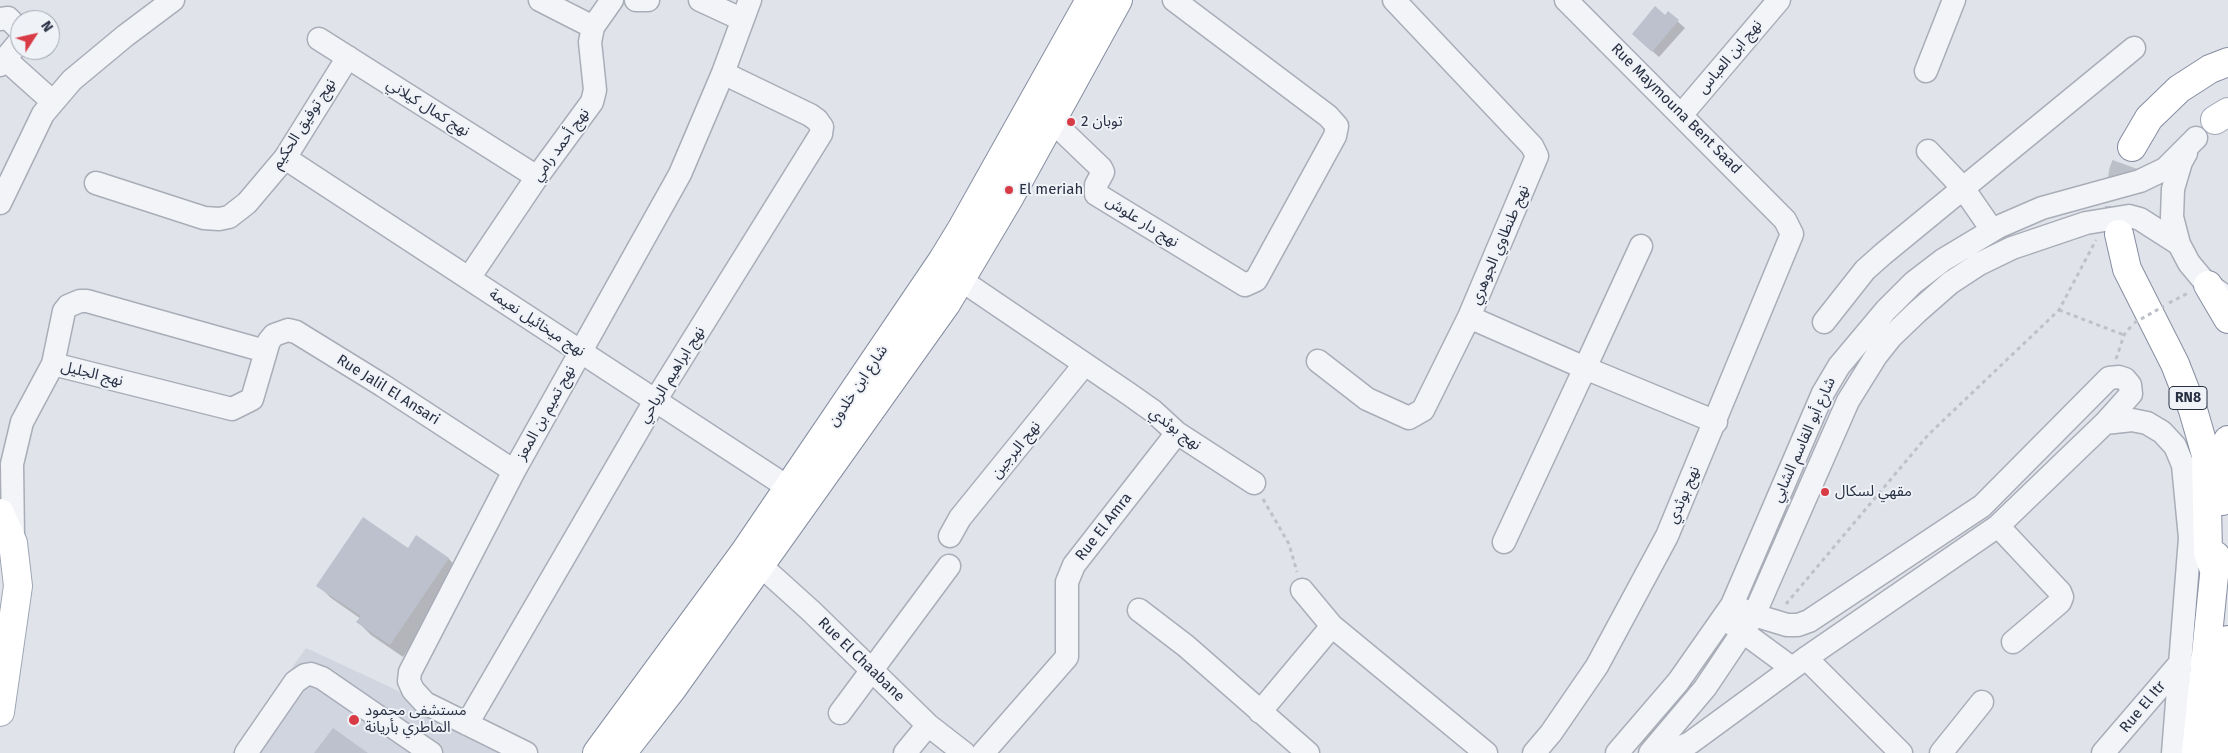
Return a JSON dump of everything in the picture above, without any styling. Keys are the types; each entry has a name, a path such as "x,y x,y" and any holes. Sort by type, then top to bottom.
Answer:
{"main road":[{"name":"شارع ابن خلدون","path":"597,753 679,643 789,488 962,230 1090,0"},
{"name":"شارع ابن خلدون","path":"622,753 634,742 924,338 961,280 1118,0"},
{"path":"2132,146 2149,118 2179,88 2210,69 2228,62"},
{"name":"RN8","path":"2108,227 2127,269 2176,364 2193,410 2206,455 2208,553 2214,573"},
{"path":"2213,288 2228,319"},
{"name":"RN8","path":"2196,753 2228,440"},
{"path":"0,514 13,543 18,586 0,712"},
{"path":"2216,753 2228,640"}],"street":[{"path":"0,204 48,108 72,80 124,36 173,0"},
{"path":"540,0 593,27 612,0"},
{"path":"636,0 648,0"},
{"name":"نهج تميم بن المعز","path":"526,753 426,703 418,697 409,681 410,672 514,471 680,174 746,9 700,0"},
{"name":"نهج دار علوش","path":"1051,120 1101,168 1103,172 1096,185 1096,194 1245,285 1256,280 1335,136 1337,126 1328,116 1174,0"},
{"name":"نهج طنطاوي الجوهري","path":"1394,0 1532,146 1537,156 1469,318 1716,422"},
{"name":"Rue Maymouna Bent Saad","path":"1566,0 1682,114 1785,220"},
{"name":"نهج ابن العباس","path":"1682,114 1778,0"},
{"path":"1926,71 1954,0"},
{"name":"نهج أحمد رامي","path":"469,278 592,102 594,90 590,42 593,27"},
{"name":"نهج كمال كيلاني","path":"319,39 538,177"},
{"path":"1824,322 1865,270 2134,48"},
{"path":"10,55 2,67 48,108"},
{"name":"نهج توفيق الحكيم","path":"96,183 204,218 218,220 229,217 247,204 285,158 348,57"},
{"name":"نهج ابراهيم الرياحي","path":"467,724 654,400 821,134 822,127 810,115 722,73"},
{"path":"2213,288 2189,263 2179,244 2172,217 2173,188 2181,162 2217,121"},
{"name":"شارع أبو القاسم الشابي","path":"1617,753 1678,682 1727,612 1823,392 1838,366 1865,333 1913,283 1992,230 2042,208 2140,181 2165,169 2217,121"},
{"path":"1928,151 1963,188 1992,230"},
{"name":"نهج ميخائيل نعيمة","path":"285,158 789,488"},
{"name":"شارع أبو القاسم الشابي","path":"1650,753 1705,688 1756,622 1848,401 1861,377 1891,336 1950,282 1979,264 2012,248 2073,226 2108,227 2129,216 2140,219 2179,244"},
{"name":"نهج بوثدي","path":"1534,753 1551,733 1597,666 1667,536 1716,422 1792,234 1785,220"},
{"path":"1504,542 1641,246"},
{"name":"نهج بوثدي","path":"961,280 1153,412 1177,433 1254,483"},
{"name":"نهج الجليل","path":"80,301 87,301 266,352 252,399 232,409 53,364 64,311 68,306 80,301"},
{"path":"1318,362 1367,400 1409,418 1424,410 1469,318"},
{"name":"Rue Jalil El Ansari","path":"266,352 269,341 274,335 281,331 296,332 382,385 514,471"},
{"path":"13,543 6,468 22,422 40,384 53,364"},
{"name":"نهج البرجين","path":"950,536 960,518 1084,365"},
{"path":"1667,753 1696,748 1799,663 1998,526 2105,423 2131,394 2130,385 2119,376 2109,378 1982,506 1809,621 1798,626 1756,622 1727,612"},
{"path":"2105,423 2132,420 2147,423 2162,432 2176,446 2183,465 2190,538 2182,661 2173,753"},
{"name":"Rue El Amra","path":"983,753 1067,657 1067,582 1074,565 1177,433"},
{"path":"1998,526 2062,597 2060,602 2013,642"},
{"name":"Rue El Chaabane","path":"760,565 873,670 928,725 964,753"},
{"path":"840,713 949,566"},
{"path":"1302,590 1332,626 1486,753"},
{"path":"1139,610 1186,646 1308,753"},
{"path":"1756,622 1799,663 1901,753"},
{"path":"1260,712 1332,626"},
{"name":"Rue El Itr","path":"2103,753 2182,661"},
{"path":"246,753 295,682 305,675 311,674 322,678 431,753"},
{"path":"1941,753 1982,702"},
{"path":"905,753 928,725"}],"path":[{"path":"1756,622 1928,435 2059,310 2099,234 2108,227"},
{"path":"2109,378 2124,334 2134,323 2189,293 2213,288"},
{"path":"2059,310 2124,334"},
{"path":"1254,483 1289,544 1302,590"}],"shaded area":[{"name":"مستشفى محمود الماطري بأريانة","path":"306,648 388,686 517,753 232,753"}],"building":[{"path":"1655,6 1665,15 1668,11 1679,20 1652,52 1632,34"},
{"path":"363,517 408,548 416,535 449,558 390,645 356,622 361,616 316,586"},
{"path":"333,728 368,753 314,753"}],"tunnel":[{"path":"2119,234 2119,200 2123,172 2132,147"}],"place":[{"name":"توبان 2","path":"1071,122"},
{"name":"El meriah","path":"1009,190"},
{"name":"مقهي لسكال","path":"1825,492"},
{"name":"مستشفى محمود الماطري بأريانة","path":"354,720"}]}
